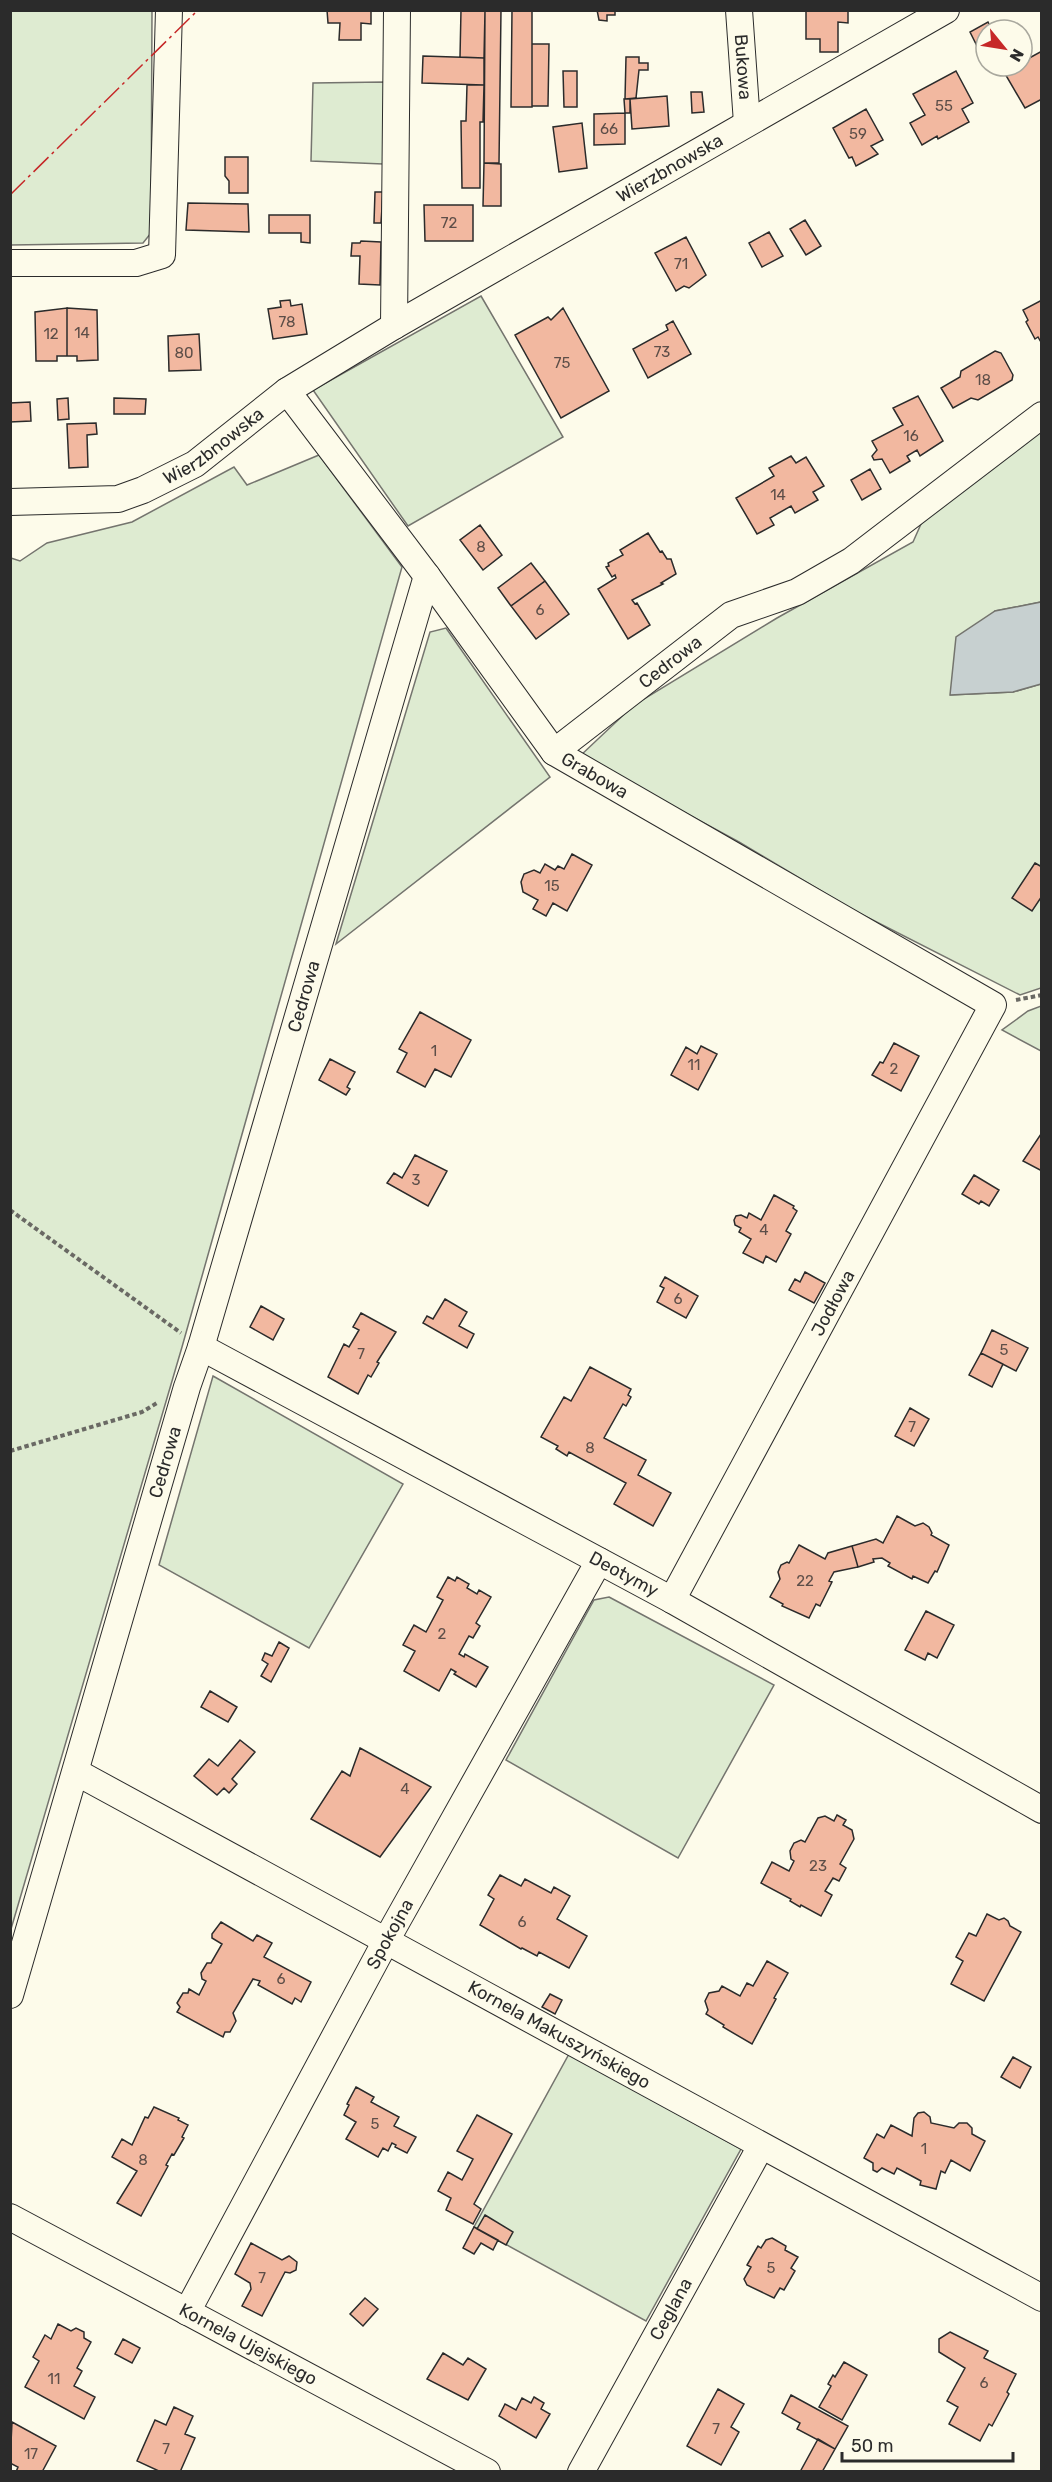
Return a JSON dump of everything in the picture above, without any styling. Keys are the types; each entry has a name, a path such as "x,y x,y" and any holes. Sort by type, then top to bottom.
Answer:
{"street":[{"path":"10,263 136,263 162,255 169,10"},
{"path":"394,326 397,10"},
{"name":"Bukowa","path":"739,10 747,123"},
{"name":"Wierzbnowska","path":"10,502 118,499 143,490 195,464 286,391 394,326 946,10"},
{"name":"Grabowa","path":"286,391 427,576 554,752 993,1005"},
{"name":"Cedrowa","path":"554,752 732,615 797,592 851,561 1041,415"},
{"name":"Cedrowa","path":"10,1995 427,576"},
{"name":"Jodłowa","path":"672,1600 993,1005"},
{"name":"Deotymy","path":"201,1347 672,1600 1041,1810"},
{"name":"Spokojna","path":"187,2312 387,1939 598,1561"},
{"name":"Kornela Makuszyńskiego","path":"76,1772 387,1939 1041,2298"},
{"name":"Ceglana","path":"581,2472 761,2146"},
{"name":"Kornela Ujejskiego","path":"10,2217 487,2472"}],"path":[{"path":"10,1210 201,1347"},
{"path":"10,1451 142,1412 187,1387"}],"green space":[{"path":"10,11 152,11 151,233 143,243 11,245"},
{"path":"384,82 383,164 311,161 313,83"},
{"path":"481,296 563,437 408,526 313,390"},
{"path":"1041,426 1041,602 995,611 951,695 1013,692 1041,684 1041,988 1020,995 853,910 739,842 580,756 634,705 777,618 913,542 925,515"},
{"path":"319,455 402,567 182,1347 11,1929 11,558 20,561 47,543 132,522 234,467 247,485"},
{"path":"446,628 550,777 336,944 430,632"},
{"path":"1041,1006 1041,1051 1002,1030 1028,1011"},
{"path":"213,1376 403,1484 309,1648 159,1565"},
{"path":"609,1597 774,1685 678,1858 506,1760 594,1600"},
{"path":"569,2054 741,2149 646,2321 474,2227"}],"shaded area":[{"path":"1041,602 1041,684 1013,692 950,695 956,637 995,611"}],"building":[{"path":"327,10 371,10 371,24 361,23 361,40 339,40 340,23 328,23"},
{"path":"461,10 485,10 484,58 460,57"},
{"path":"485,10 501,10 499,163 484,163"},
{"path":"512,10 532,10 532,107 511,107"},
{"path":"597,10 615,10 615,15 607,15 607,21 599,20"},
{"path":"848,10 848,23 838,22 838,52 820,52 820,39 806,39 806,11"},
{"path":"532,44 549,44 548,106 532,106"},
{"path":"1042,51 1042,99 1025,108 1008,78 1034,78 1034,55"},
{"path":"423,56 484,58 484,85 422,83"},
{"path":"626,57 639,57 639,63 648,63 648,70 639,70 636,98 625,99"},
{"path":"563,71 577,71 577,107 564,107"},
{"path":"956,71 973,103 962,109 969,122 922,145 910,123 925,115 913,94"},
{"path":"467,85 484,85 483,122 480,122 480,188 462,188 461,121 466,121"},
{"path":"691,92 702,92 704,112 692,113"},
{"path":"667,96 669,126 632,129 630,99"},
{"path":"624,99 630,99 630,113 625,113"},
{"path":"866,109 883,140 871,146 878,154 856,166 852,157 849,158 833,128"},
{"path":"625,113 625,144 594,145 594,114"},
{"path":"582,123 587,168 559,172 553,127"},
{"path":"225,157 248,157 248,193 229,193 229,181 225,176"},
{"path":"484,163 501,164 501,206 483,206"},
{"path":"375,192 383,192 381,223 374,223"},
{"path":"188,203 248,204 249,232 186,230"},
{"path":"424,205 473,205 473,241 425,241"},
{"path":"269,215 310,215 310,243 301,242 301,233 269,233"},
{"path":"805,220 821,246 806,255 790,229"},
{"path":"769,232 783,256 762,267 749,243"},
{"path":"686,237 706,275 689,288 684,286 676,291 655,253"},
{"path":"381,242 380,285 359,284 360,256 351,256 352,243"},
{"path":"290,300 291,306 302,304 307,334 273,339 268,309 281,307 280,301"},
{"path":"1042,300 1042,344 1038,337 1035,339 1026,322 1028,320 1023,310"},
{"path":"67,308 67,356 57,356 57,361 36,361 35,312"},
{"path":"67,308 97,310 98,360 77,361 77,356 67,356"},
{"path":"563,308 609,391 561,418 515,335 548,317 551,320"},
{"path":"673,321 691,354 648,378 633,349 668,330 666,325"},
{"path":"199,334 201,370 169,371 168,336"},
{"path":"995,351 1001,353 1013,375 1012,380 978,400 971,398 953,408 941,388 960,377 961,371"},
{"path":"918,396 943,441 920,456 917,450 907,456 910,461 890,473 882,459 874,460 872,456 877,450 872,441 903,425 893,408"},
{"path":"68,398 69,419 58,420 57,399"},
{"path":"114,398 146,399 145,414 114,414"},
{"path":"30,402 31,421 10,422 10,403"},
{"path":"96,423 97,434 87,435 88,467 69,468 67,424"},
{"path":"791,456 796,463 806,457 824,486 813,492 818,500 795,513 791,506 770,518 774,525 757,534 736,498 774,476 769,468"},
{"path":"870,469 881,489 862,500 851,480"},
{"path":"480,525 502,555 483,570 460,540"},
{"path":"648,533 660,552 662,551 667,559 671,559 676,574 661,583 663,584 632,600 635,604 637,603 650,625 628,639 598,589 616,578 615,575 612,577 606,567 609,566 608,563 623,555 620,550"},
{"path":"531,563 545,581 511,606 498,588"},
{"path":"545,581 569,614 536,639 511,606"},
{"path":"572,854 592,865 567,911 553,903 546,916 533,909 538,900 523,892 521,882 524,874 534,870 540,873 545,864 555,870 558,866 564,869"},
{"path":"1035,863 1042,867 1042,896 1032,911 1012,898"},
{"path":"420,1012 471,1040 451,1077 435,1069 425,1087 397,1072 407,1053 399,1049"},
{"path":"894,1043 919,1056 901,1091 872,1075 880,1062 883,1063"},
{"path":"701,1046 717,1054 698,1090 671,1075 686,1047 697,1054"},
{"path":"330,1059 355,1072 347,1087 350,1089 346,1095 319,1080"},
{"path":"1042,1134 1042,1171 1023,1161"},
{"path":"415,1155 447,1171 428,1206 387,1183 394,1173 402,1178"},
{"path":"974,1175 999,1190 989,1206 981,1201 979,1204 962,1194"},
{"path":"774,1195 794,1206 793,1208 797,1211 786,1231 791,1234 776,1262 766,1256 763,1263 743,1253 751,1239 739,1232 741,1228 735,1225 734,1220 736,1216 741,1215 747,1218 749,1213 761,1220"},
{"path":"805,1272 825,1283 814,1303 789,1290 795,1279 800,1282"},
{"path":"665,1277 698,1296 686,1318 657,1302 664,1288 660,1286"},
{"path":"445,1299 467,1312 459,1326 474,1334 467,1348 423,1323 427,1316 433,1319"},
{"path":"261,1306 284,1319 273,1340 250,1327"},
{"path":"361,1313 396,1332 377,1362 379,1363 371,1377 368,1375 358,1394 328,1377 344,1344 349,1347 359,1330 353,1327"},
{"path":"992,1330 1028,1348 1016,1371 981,1353"},
{"path":"981,1353 1003,1364 992,1387 969,1375"},
{"path":"590,1367 631,1389 628,1395 631,1397 626,1406 623,1404 604,1438 646,1460 638,1475 671,1493 653,1526 614,1504 626,1483 569,1452 567,1456 556,1449 558,1446 541,1437 564,1397 571,1401"},
{"path":"910,1408 929,1419 914,1446 895,1436"},
{"path":"897,1516 915,1526 923,1523 929,1527 931,1535 949,1545 937,1572 935,1571 928,1583 913,1576 912,1579 888,1566 890,1563 882,1558 873,1559 874,1562 858,1567 852,1546 876,1539 883,1543"},
{"path":"799,1545 825,1559 828,1553 852,1546 858,1567 834,1572 829,1581 832,1582 820,1606 816,1604 809,1618 782,1606 783,1604 770,1597 780,1579 778,1572 781,1565 789,1563"},
{"path":"448,1577 455,1581 457,1577 469,1584 467,1588 477,1594 479,1590 491,1597 476,1623 480,1626 473,1638 469,1636 459,1654 464,1657 465,1654 488,1667 476,1687 454,1674 456,1672 451,1669 439,1691 404,1671 415,1651 403,1645 414,1625 426,1632 443,1600 437,1597"},
{"path":"926,1611 954,1625 937,1658 928,1653 925,1660 905,1650"},
{"path":"279,1642 289,1648 271,1682 261,1676 268,1664 262,1660 265,1653 272,1656"},
{"path":"210,1691 237,1707 228,1722 201,1707"},
{"path":"240,1740 255,1752 232,1779 237,1784 229,1793 224,1788 217,1795 194,1776 209,1759 218,1766"},
{"path":"360,1748 431,1787 380,1857 311,1819 342,1771 350,1776"},
{"path":"837,1815 846,1820 843,1825 852,1830 854,1839 840,1864 846,1868 839,1881 833,1878 825,1891 832,1895 821,1916 801,1905 800,1907 790,1901 791,1899 761,1883 772,1862 789,1871 794,1861 791,1859 790,1851 794,1843 801,1840 805,1842 818,1818 825,1816 834,1821"},
{"path":"500,1875 521,1886 525,1879 551,1893 554,1887 570,1896 557,1919 587,1936 569,1968 539,1952 537,1956 521,1949 480,1925 494,1899 488,1895"},
{"path":"987,1914 999,1920 1004,1918 1010,1926 1021,1932 984,2001 951,1984 963,1961 956,1957 969,1933 976,1936"},
{"path":"221,1922 253,1941 257,1935 272,1943 264,1957 311,1982 301,2002 295,1998 292,2004 258,1985 260,1981 253,1979 233,2013 236,2021 230,2032 225,2032 223,2037 177,2012 180,2007 177,2003 183,1993 188,1993 189,1989 199,1995 206,1981 202,1979 201,1973 207,1963 211,1963 222,1944 212,1938 212,1934"},
{"path":"767,1961 788,1973 752,2044 706,2014 708,2010 705,2001 709,1993 719,1991 722,1986 740,1996 747,1983 753,1986"},
{"path":"550,1994 562,2000 555,2014 542,2007"},
{"path":"1013,2057 1031,2067 1020,2088 1001,2077"},
{"path":"356,2087 374,2097 371,2102 399,2117 394,2126 416,2137 407,2153 392,2143 388,2151 383,2148 378,2157 346,2139 356,2122 344,2115"},
{"path":"154,2107 179,2118 178,2120 188,2125 182,2137 184,2138 174,2155 172,2154 141,2216 117,2203 137,2171 112,2157 122,2139 132,2145 145,2117 148,2118"},
{"path":"924,2112 930,2117 931,2123 954,2128 959,2123 967,2123 972,2128 972,2134 985,2141 970,2171 951,2160 945,2173 941,2171 936,2189 920,2185 921,2181 897,2168 894,2174 882,2168 877,2172 873,2170 873,2163 864,2158 877,2134 884,2138 891,2125 912,2136 914,2118 918,2113"},
{"path":"477,2115 512,2134 474,2204 481,2209 473,2224 446,2210 451,2198 438,2191 448,2172 462,2180 473,2159 457,2151"},
{"path":"485,2215 513,2232 506,2245 477,2229"},
{"path":"474,2227 498,2240 493,2250 481,2243 474,2254 463,2248"},
{"path":"772,2238 786,2246 785,2250 798,2257 791,2268 795,2271 784,2290 780,2288 774,2298 747,2285 744,2279 751,2267 747,2265 758,2246 761,2248 766,2240"},
{"path":"251,2243 282,2260 289,2256 297,2262 296,2270 290,2273 285,2272 262,2316 242,2306 251,2289 250,2283 235,2274"},
{"path":"365,2298 378,2309 363,2326 350,2314"},
{"path":"58,2324 71,2331 76,2328 84,2332 84,2338 91,2342 77,2368 82,2371 74,2386 95,2397 84,2419 25,2387 39,2361 33,2357 45,2335 51,2339"},
{"path":"950,2332 988,2351 984,2358 1016,2374 1007,2392 1009,2394 992,2426 989,2424 980,2441 949,2424 958,2407 947,2401 965,2368 939,2352 939,2339"},
{"path":"123,2339 140,2348 132,2363 115,2354"},
{"path":"443,2353 463,2365 468,2358 486,2369 468,2400 427,2379"},
{"path":"844,2362 867,2375 842,2420 819,2407 831,2386 828,2384 833,2375 835,2377"},
{"path":"718,2389 744,2404 731,2427 739,2432 721,2465 687,2446"},
{"path":"791,2395 848,2426 835,2449 797,2429 800,2423 782,2413"},
{"path":"534,2397 544,2403 541,2409 550,2414 536,2438 499,2416 505,2404 516,2410 522,2398 531,2403"},
{"path":"174,2407 193,2416 185,2434 195,2438 180,2472 161,2472 137,2461 155,2420 166,2425"},
{"path":"12,2422 56,2446 42,2472 16,2472 18,2467 10,2463"},
{"path":"818,2439 835,2449 822,2472 800,2472"}],"power":[{"path":"10,195 198,10"}]}
